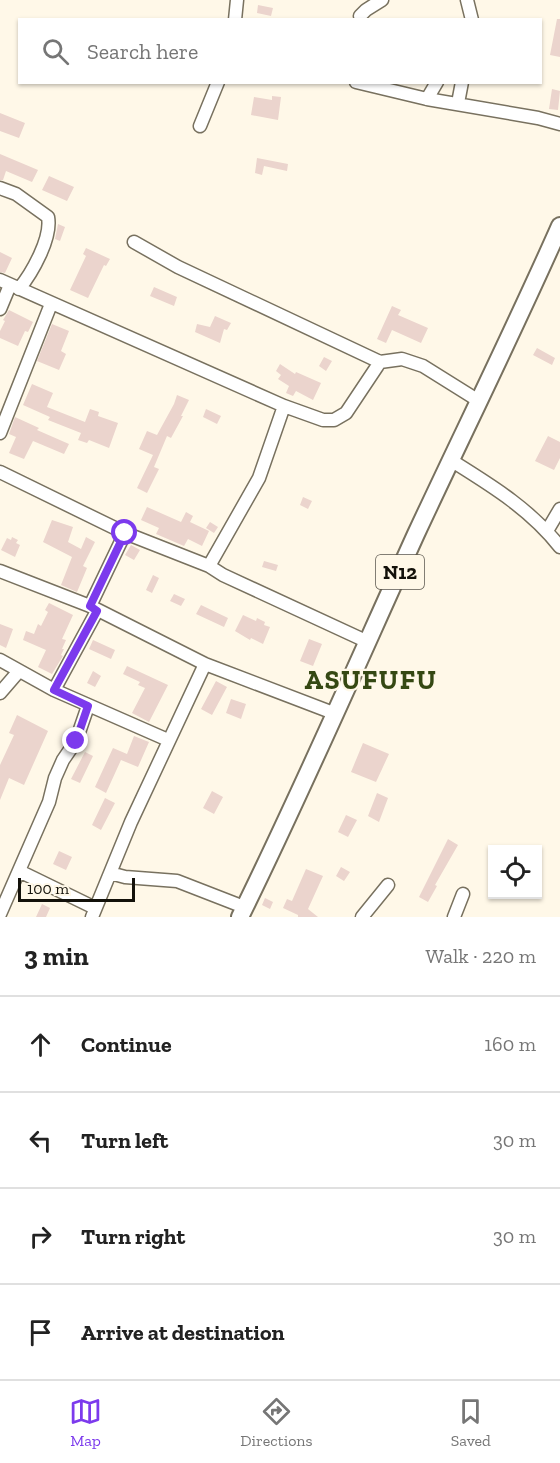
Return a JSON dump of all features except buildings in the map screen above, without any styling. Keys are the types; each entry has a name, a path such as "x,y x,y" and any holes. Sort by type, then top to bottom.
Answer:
{"highway":[{"name":"N12","path":"242,912 336,714 416,534 513,331 560,226"}],"street":[{"path":"235,18 237,0"},
{"path":"360,16 382,0"},
{"path":"467,0 472,18"},
{"path":"200,126 217,84"},
{"path":"364,84 427,99 538,118 560,124"},
{"path":"427,99 436,84"},
{"path":"458,103 462,84"},
{"path":"0,188 16,195 48,217 49,225 47,239 28,278 10,284 0,309"},
{"path":"134,243 276,315 341,342 380,362 402,359 423,366 479,401"},
{"path":"10,284 284,406 323,420 334,420 346,414 380,362"},
{"path":"0,434 51,304"},
{"path":"209,566 259,478 284,406"},
{"path":"452,461 503,492 547,531 560,547"},
{"path":"0,472 125,533 209,566 368,642"},
{"path":"547,531 560,509"},
{"path":"54,690 125,533"},
{"path":"0,571 93,608 205,664 336,714"},
{"path":"0,660 54,690 168,740"},
{"path":"19,871 94,913 168,740 205,664"},
{"path":"0,693 19,671"},
{"path":"0,914 49,802 55,778 63,760 76,741 88,706"},
{"path":"110,873 125,878 177,882 242,912"},
{"path":"362,917 388,885"},
{"path":"454,917 463,894"}],"district":[{"name":"ASUFUFU","path":"371,680"}],"route":[{"path":"76,741 88,706 54,690 97,611 90,606 125,533"}]}
